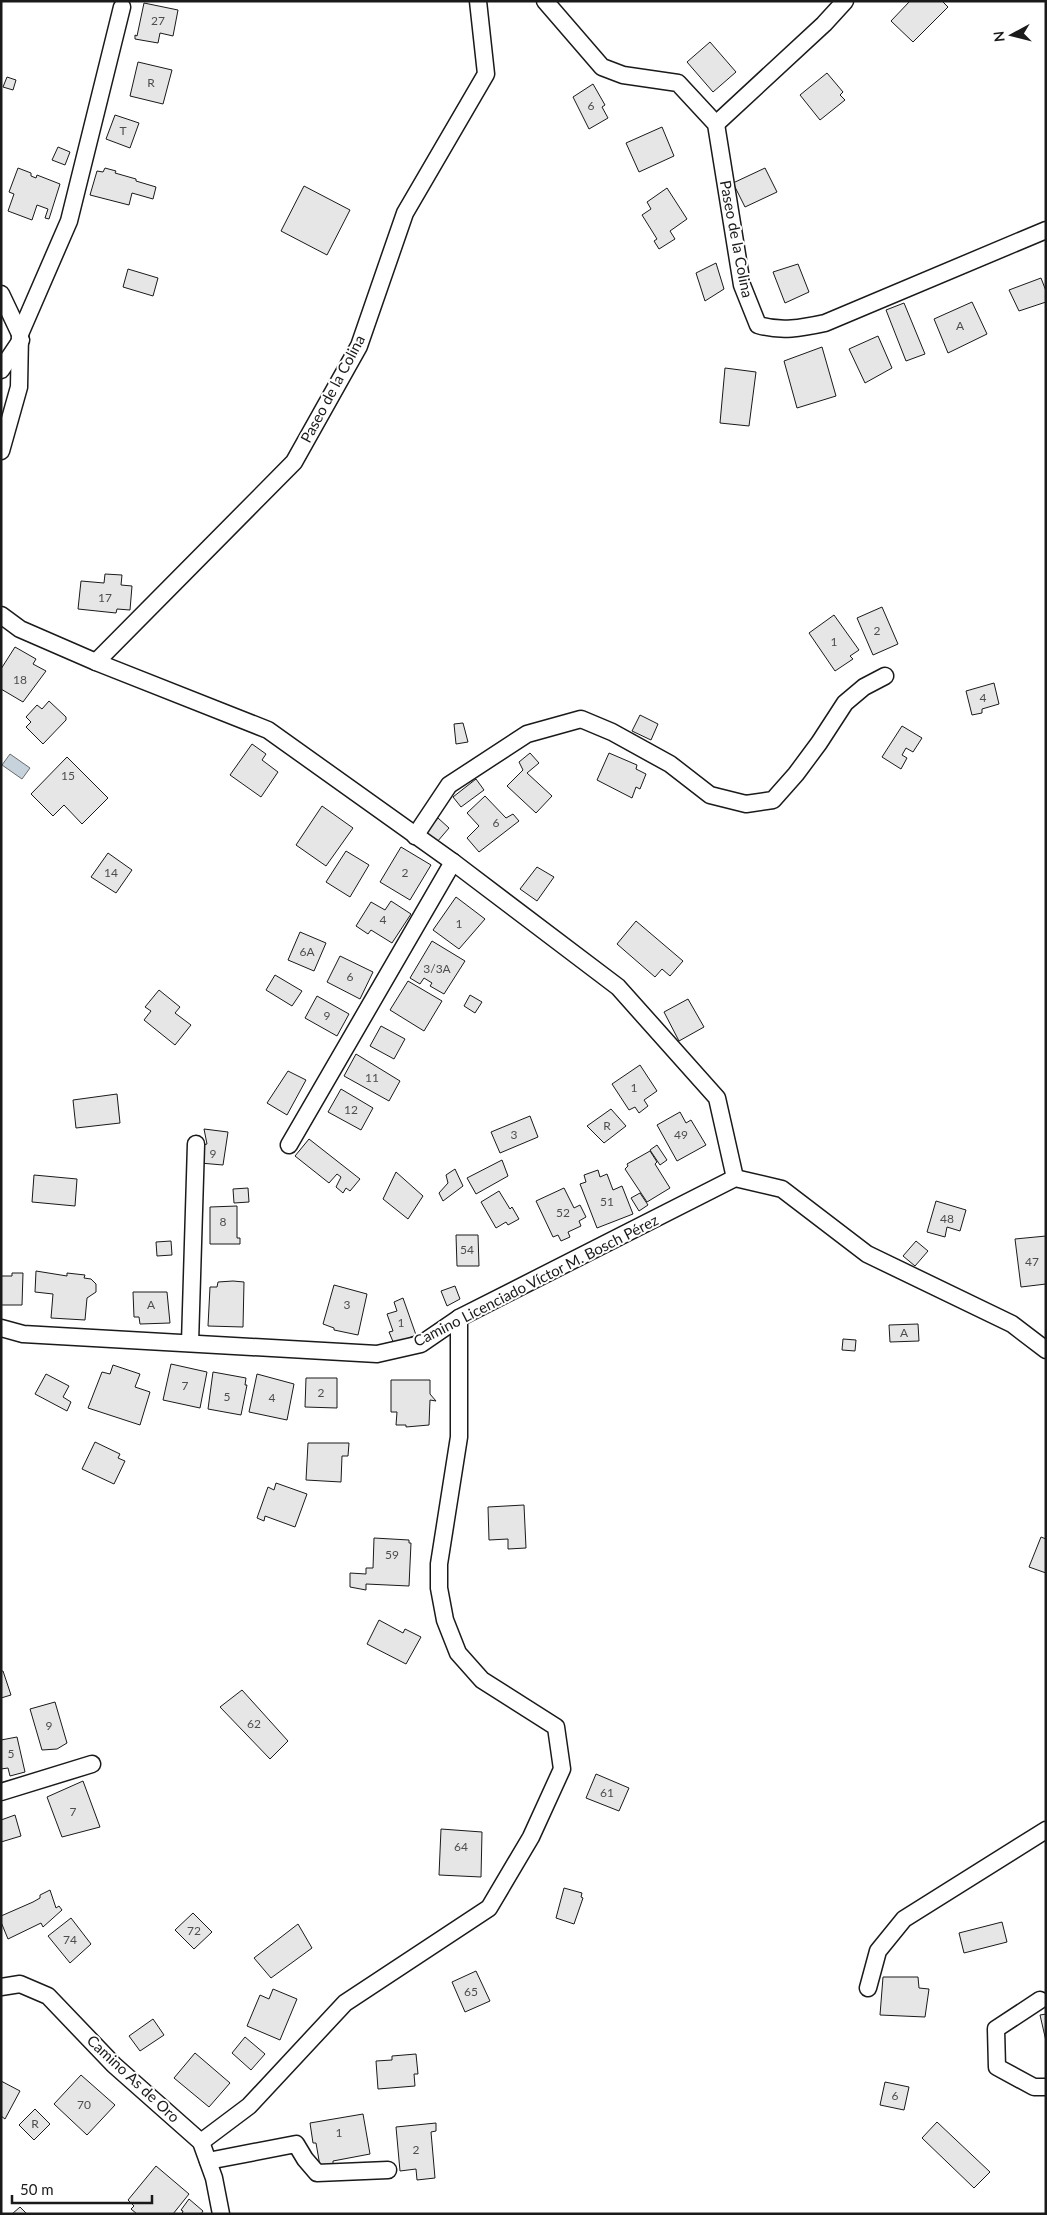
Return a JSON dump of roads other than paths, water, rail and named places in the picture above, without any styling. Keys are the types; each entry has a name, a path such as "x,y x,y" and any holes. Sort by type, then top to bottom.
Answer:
{"street":[{"name":"Paseo de la Colina","path":"96,662 294,462 359,346 405,213 486,74 478,1"},
{"path":"546,1 602,67 622,74 678,83 716,124 824,24 845,1"},
{"path":"1,370 20,337 69,222 122,8"},
{"name":"Paseo de la Colina","path":"716,124 742,285 758,325 772,330 797,329 825,323 1046,230"},
{"path":"1,294 20,337 18,387 1,451"},
{"path":"1,615 20,629 96,662 268,730 453,862 618,987 717,1098 735,1178 782,1189 867,1254 1012,1324 1046,1350"},
{"path":"415,836 449,785 527,734 580,719 612,732 670,764 710,795 746,804 773,800 820,743 845,703 864,687 885,676"},
{"path":"289,1145 453,862"},
{"path":"190,1343 196,1144"},
{"name":"Camino Licenciado Víctor M. Bosch Pérez","path":"1,1328 23,1334 377,1354 421,1344 459,1318 735,1178"},
{"path":"221,2214 214,2178 202,2142 249,2106 345,2003 489,1908 531,1837 562,1770 556,1727 482,1680 458,1653 445,1620 439,1588 439,1564 459,1438 459,1318"},
{"path":"1,1792 92,1764"},
{"path":"868,1988 878,1951 904,1919 1046,1830"},
{"name":"Camino As de Oro","path":"1,1987 20,1984 48,1996 114,2065 202,2142"},
{"path":"1040,2000 996,2029 997,2067 1034,2087 1046,2087"},
{"path":"208,2161 296,2144 305,2159 317,2173 388,2170"}]}
